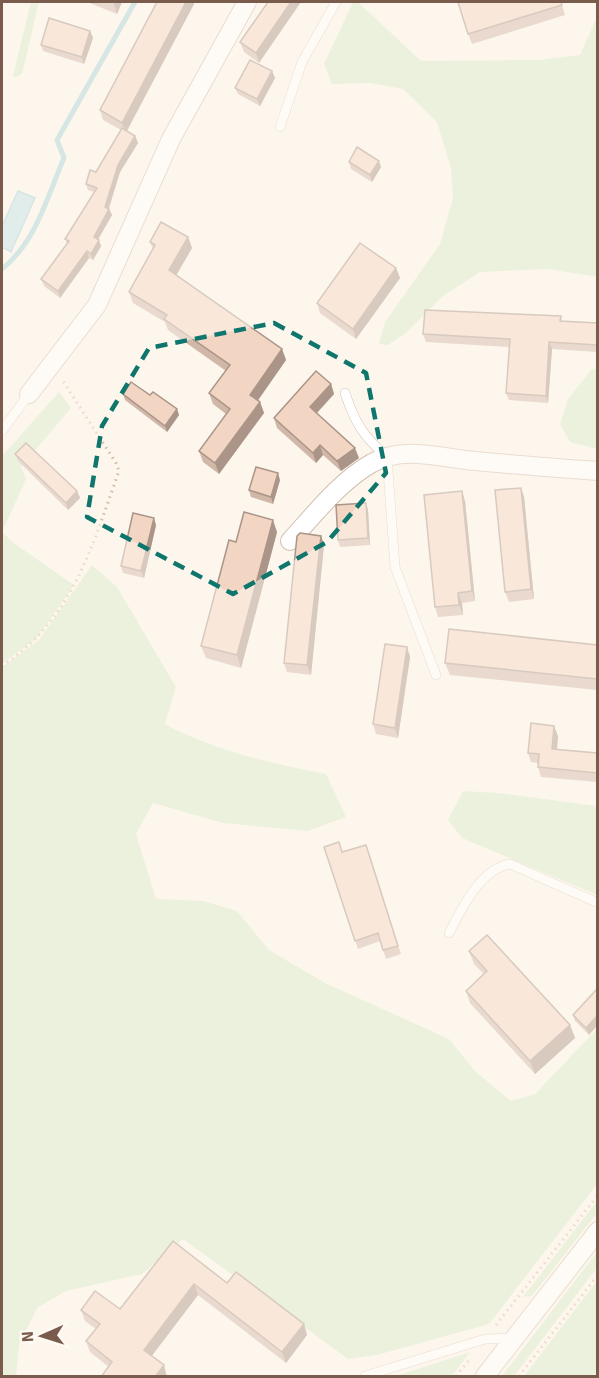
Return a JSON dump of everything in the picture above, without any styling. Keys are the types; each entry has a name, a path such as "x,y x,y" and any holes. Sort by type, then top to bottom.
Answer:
{"street":[{"path":"29,394 97,305 171,139 247,2"},
{"path":"290,541 349,478 394,454 429,454 461,460 597,471"},
{"path":"485,1377 597,1231"}],"lane":[{"path":"280,127 302,62 336,2"},
{"path":"345,393 353,417 365,438 387,457 395,567 436,675"},
{"path":"2,431 29,394"},
{"path":"449,933 477,888 500,866 510,864 597,903"},
{"path":"365,1377 485,1339 514,1338"}],"path":[{"path":"2,666 38,639 76,583 119,471 98,433 52,364"},
{"path":"456,1377 597,1195"},
{"path":"519,1377 597,1275"}],"highlighted area":[{"path":"274,323 366,373 386,473 327,542 233,594 87,517 102,426 149,348"}],"green space":[{"path":"31,2 39,2 22,74 16,77 13,76"},
{"path":"353,2 358,2 421,61 539,60 580,55 597,21 597,277 548,269 480,272 443,296 406,333 388,345 379,344 385,322 440,244 453,198 451,168 437,122 403,89 370,83 332,84 324,64"},
{"path":"598,368 597,449 570,442 560,424 568,399 592,369"},
{"path":"59,392 71,408 21,467 26,479 2,532 2,456"},
{"path":"2,532 15,544 74,585 37,638 2,664"},
{"path":"92,565 117,587 176,687 165,724 223,749 326,774 346,817 308,831 223,823 153,803 136,834 156,899 204,901 237,911 269,950 325,983 449,1039 475,1071 511,1101 535,1094 597,1029 597,1184 489,1324 377,1355 348,1359 183,1239 142,1274 66,1291 37,1308 19,1346 16,1376 2,1376 2,667 39,640"},
{"path":"463,791 499,793 597,806 597,895 462,838 448,820"},
{"path":"597,1201 597,1213 532,1296 523,1297"},
{"path":"597,1252 597,1268 514,1376 502,1376"},
{"path":"597,1281 597,1376 524,1376"},
{"path":"470,1352 452,1376 396,1376"}],"water":[{"path":"18,191 35,198 11,252 2,247 2,226"}],"building":[{"path":"157,2 186,2 122,123 100,110"},
{"path":"268,2 291,2 256,53 240,42"},
{"path":"458,2 561,2 562,5 468,34"},
{"path":"49,18 90,31 82,57 41,45"},
{"path":"250,60 272,71 257,99 235,88"},
{"path":"122,128 135,136 118,165 105,207 109,209 94,237 99,240 91,254 87,251 58,291 41,279 69,241 65,239 97,188 86,184 90,170 96,172"},
{"path":"357,147 379,161 370,175 349,162"},
{"path":"161,222 188,237 169,270 282,349 250,395 260,402 215,463 199,451 230,409 209,393 230,365 164,319 167,315 129,292 155,245 150,242"},
{"path":"360,243 396,268 353,329 317,303"},
{"path":"425,310 561,316 560,321 597,323 597,345 549,342 546,396 506,393 510,339 423,334"},
{"path":"316,371 331,384 310,407 355,448 337,461 320,445 313,453 274,418"},
{"path":"131,382 150,395 153,392 177,409 165,426 123,394"},
{"path":"26,443 77,491 66,503 15,454"},
{"path":"256,467 278,473 271,497 249,490"},
{"path":"521,488 531,589 505,592 495,490"},
{"path":"462,491 472,591 458,593 459,605 435,607 424,495"},
{"path":"366,503 368,538 338,540 336,505"},
{"path":"244,512 273,520 237,655 201,646 229,540 236,542"},
{"path":"133,513 154,518 141,571 121,566"},
{"path":"300,533 321,536 307,665 284,663 297,536"},
{"path":"449,629 597,645 597,679 445,663"},
{"path":"385,644 407,647 395,728 373,724"},
{"path":"531,723 554,726 552,749 597,753 597,773 538,767 539,754 528,753"},
{"path":"339,842 342,852 366,845 398,946 383,950 378,933 355,941 324,847"},
{"path":"487,935 570,1025 530,1061 466,991 487,971 469,951"},
{"path":"597,989 597,1016 586,1028 573,1015"},
{"path":"173,1241 227,1283 236,1272 304,1324 282,1352 194,1284 144,1350 164,1365 155,1377 101,1377 112,1362 86,1341 100,1324 81,1310 95,1291 120,1309"}],"waterway":[{"path":"2,269 24,246 39,218 64,158 57,140 135,2"}]}
